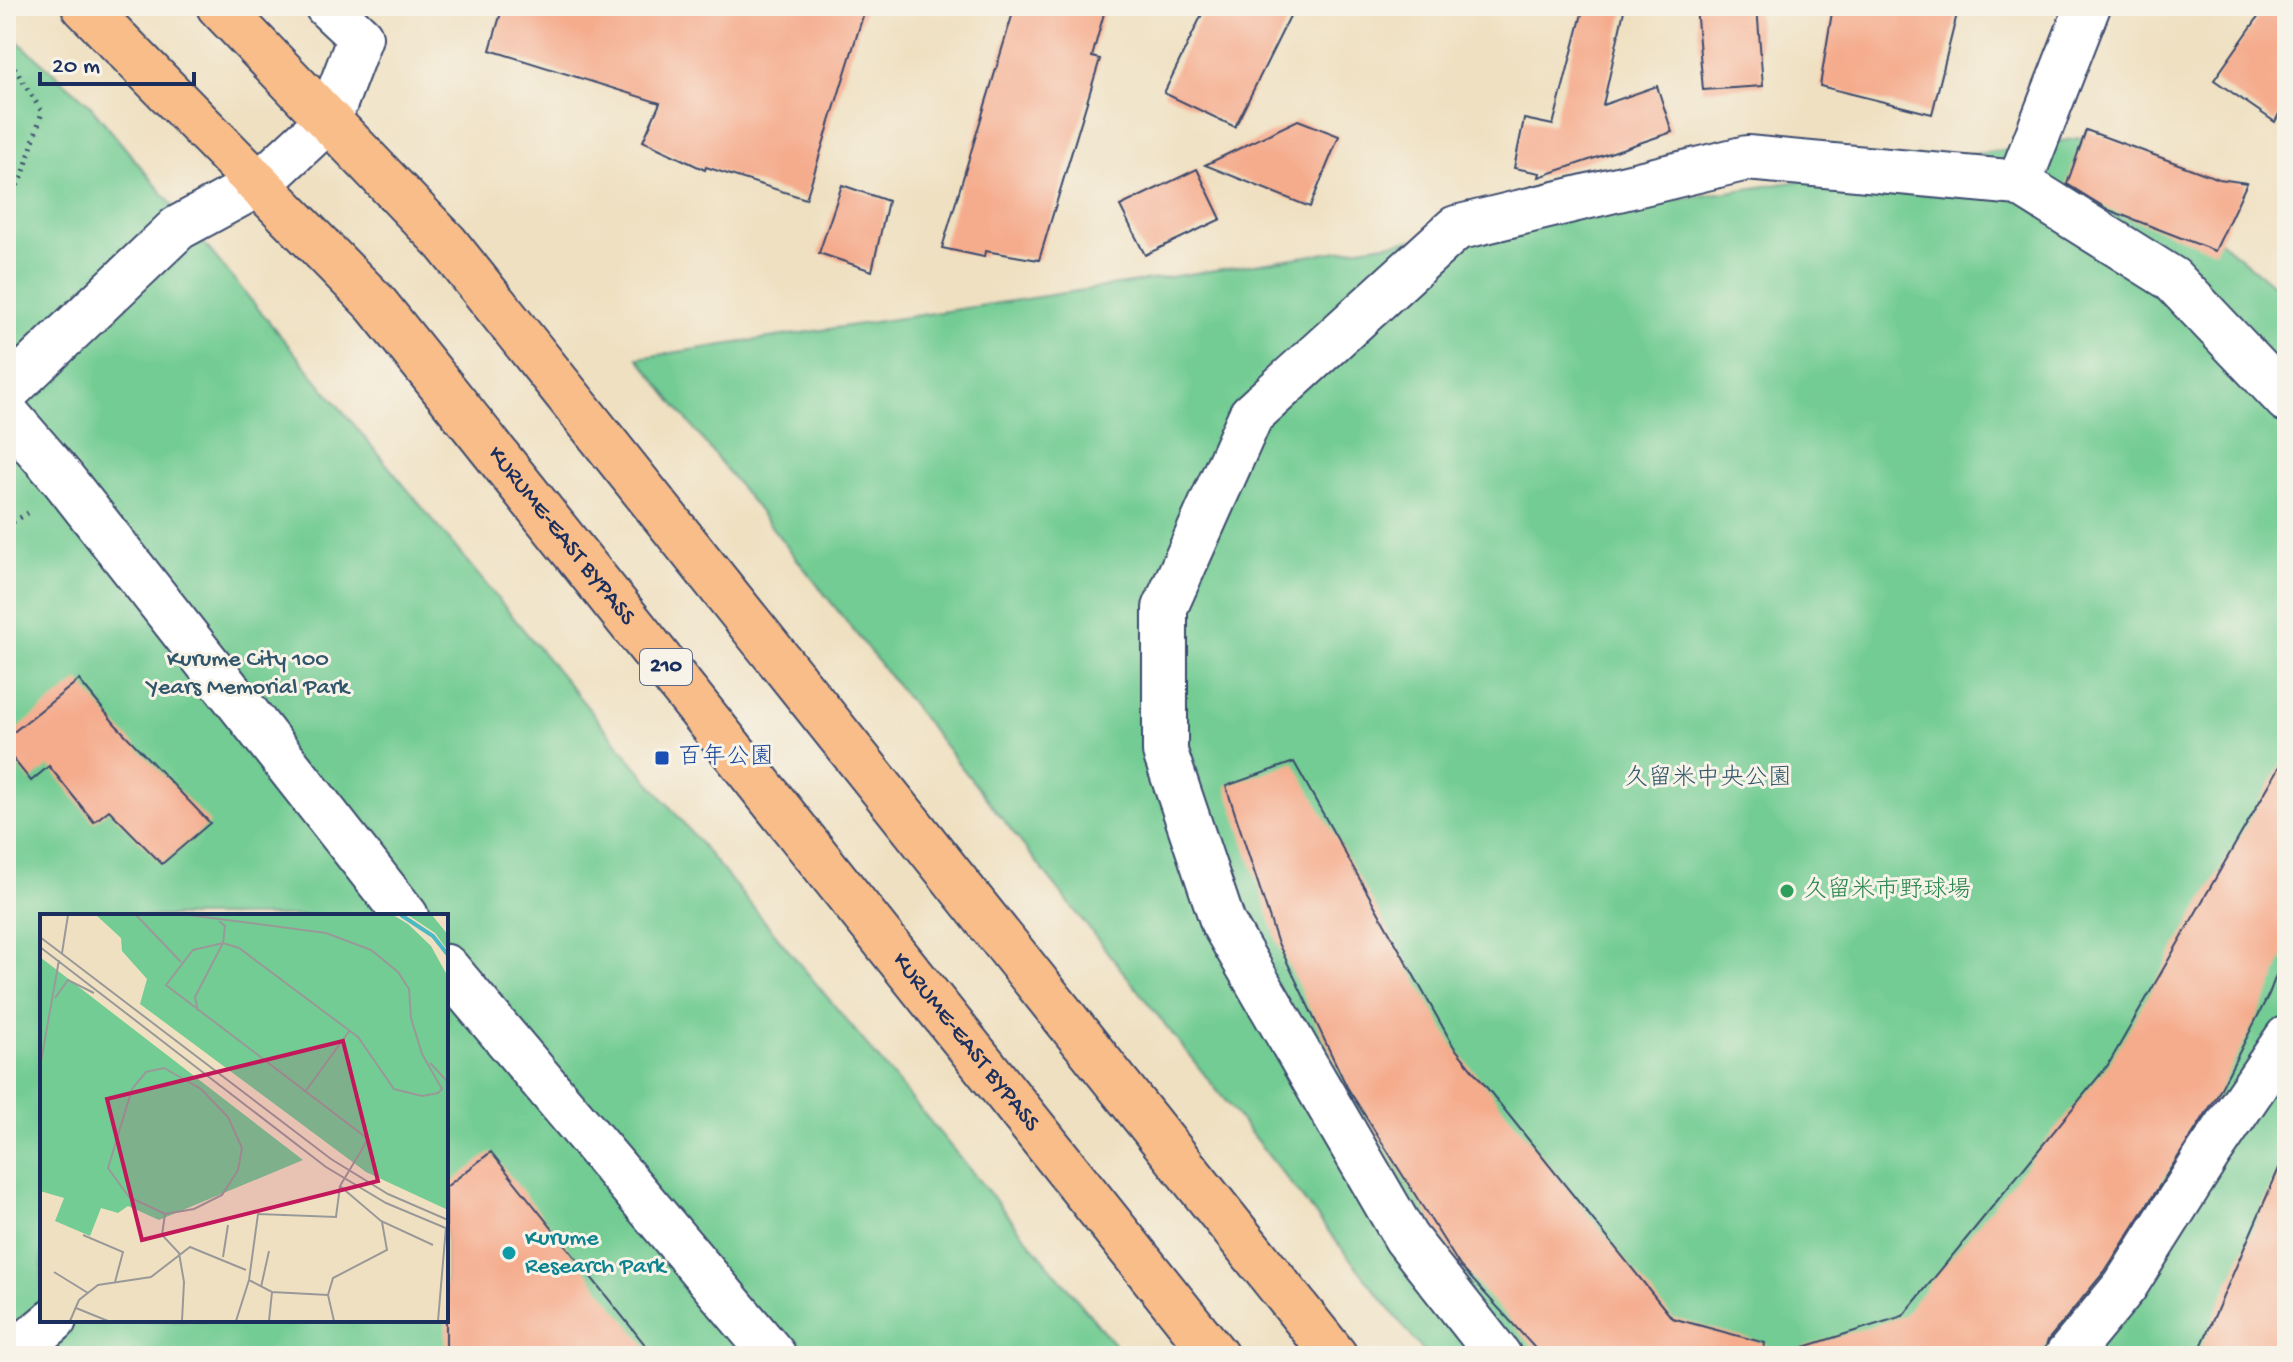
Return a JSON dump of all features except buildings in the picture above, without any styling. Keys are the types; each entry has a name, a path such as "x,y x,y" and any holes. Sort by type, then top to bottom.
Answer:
{"highway":[{"name":"KURUME-EAST BYPASS","path":"84,6 376,304 1216,1356"},
{"path":"219,6 446,243 1335,1356"}],"street":[{"path":"6,392 178,228 259,184 329,119 366,21 327,6"},
{"path":"2019,183 2088,6"},
{"path":"1499,1356 1406,1238 1223,923 1165,752 1165,608 1251,415 1456,228 1747,158 2019,183 2172,279 2287,400"},
{"path":"6,413 63,479 404,914"},
{"path":"450,980 774,1356"},
{"path":"2067,1356 2125,1286 2209,1153 2287,1038"},
{"path":"11,1356 52,1322"}],"path":[{"path":"6,54 42,112 21,181 6,196"},
{"path":"6,526 26,512"}],"green space":[{"name":"Kurume City 100 Years Memorial Park","path":"6,31 88,103 1124,1356 6,1356"},
{"name":"久留米中央公園","path":"2093,136 2287,296 2287,1356 1427,1356 638,358"}],"place":[{"name":"百年公園","path":"662,758"},
{"name":"久留米市野球場","path":"1787,891"},
{"name":"Kurume Research Park","path":"509,1253"}]}
